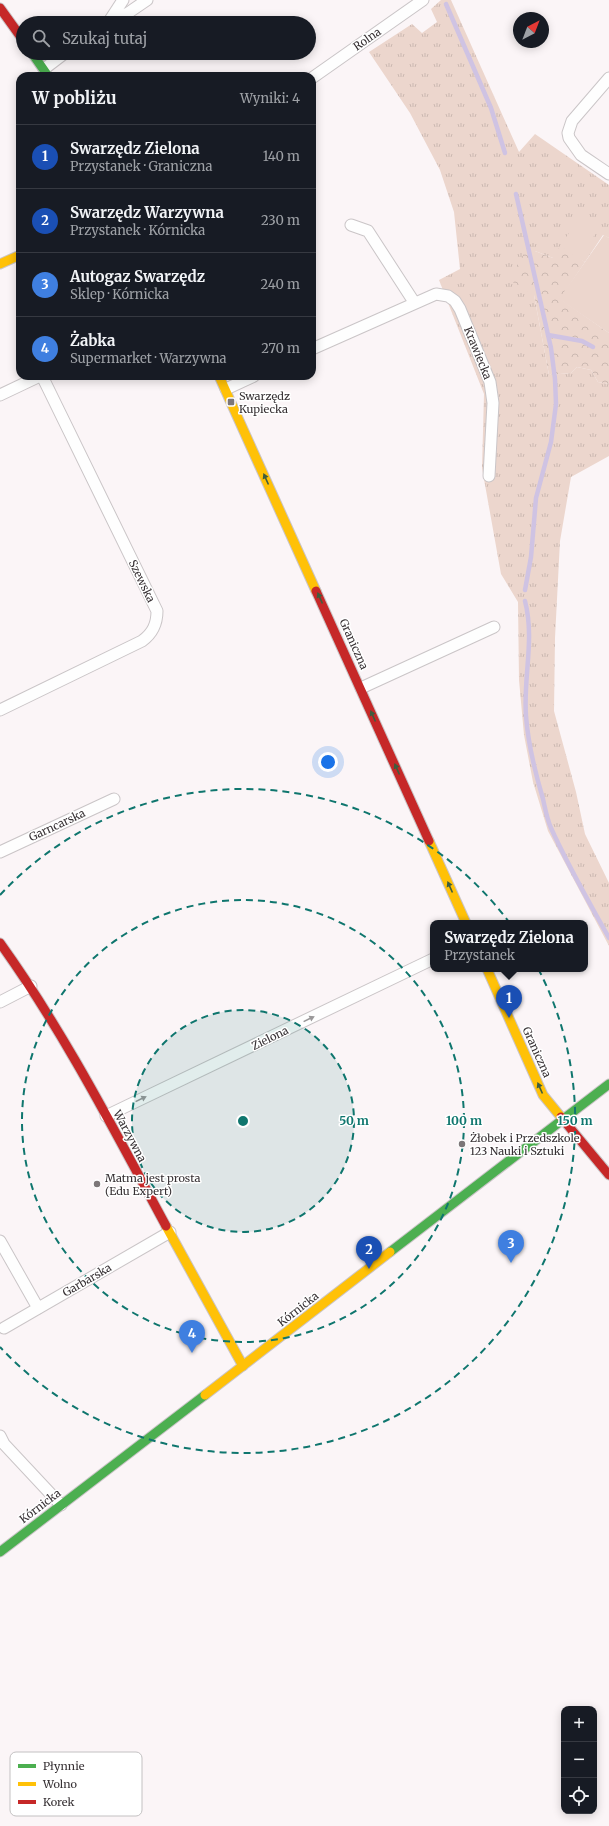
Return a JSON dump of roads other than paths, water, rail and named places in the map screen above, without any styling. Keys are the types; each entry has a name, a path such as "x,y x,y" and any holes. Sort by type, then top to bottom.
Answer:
{"street":[{"path":"111,16 122,0"},
{"path":"120,16 128,13 148,0"},
{"name":"Rolna","path":"316,75 416,2"},
{"path":"0,8 16,30"},
{"path":"37,60 45,72"},
{"path":"47,72 58,60"},
{"path":"609,78 572,121 568,133 569,138 581,155 609,174"},
{"path":"351,225 368,231 414,302"},
{"path":"0,264 16,257"},
{"name":"Krawiecka","path":"316,347 414,302 436,294 448,296 455,301 471,334 490,382 492,396 489,476"},
{"path":"0,395 32,380"},
{"name":"Szewska","path":"0,710 142,641 152,633 157,620 157,611 43,380"},
{"name":"Graniczna","path":"221,380 465,920"},
{"path":"226,389 245,380"},
{"path":"361,688 494,627"},
{"name":"Garncarska","path":"0,852 114,799"},
{"name":"Warzywna","path":"0,943 31,986 106,1116 243,1366"},
{"name":"Zielona","path":"106,1116 430,960"},
{"name":"Graniczna","path":"488,972 543,1095 609,1176"},
{"path":"0,1002 31,986"},
{"name":"Kórnicka","path":"0,1552 609,1084"},
{"name":"Garbarska","path":"4,1328 170,1232"},
{"path":"0,1241 38,1308"},
{"path":"0,1436 4,1444 61,1505"}],"waterway":[{"path":"446,4 491,108 505,153"},
{"path":"516,194 551,348 555,379 556,404 551,442 536,498 531,557 525,590"},
{"path":"548,335 582,341 593,347"},
{"path":"525,601 529,630 526,687 528,737 547,817 572,870 609,938"}],"place":[{"name":"Swarzędz Kupiecka","path":"231,402"},
{"name":"Swarzędz Zielona","path":"509,1018"},
{"name":"Żłobek i Przedszkole 123 Nauki i Sztuki","path":"462,1144"},
{"name":"Matma jest prosta (Edu Expert)","path":"97,1184"},
{"name":"Autogaz Swarzędz","path":"511,1263"},
{"name":"Swarzędz Warzywna","path":"369,1269"},
{"name":"Żabka","path":"192,1353"}]}
